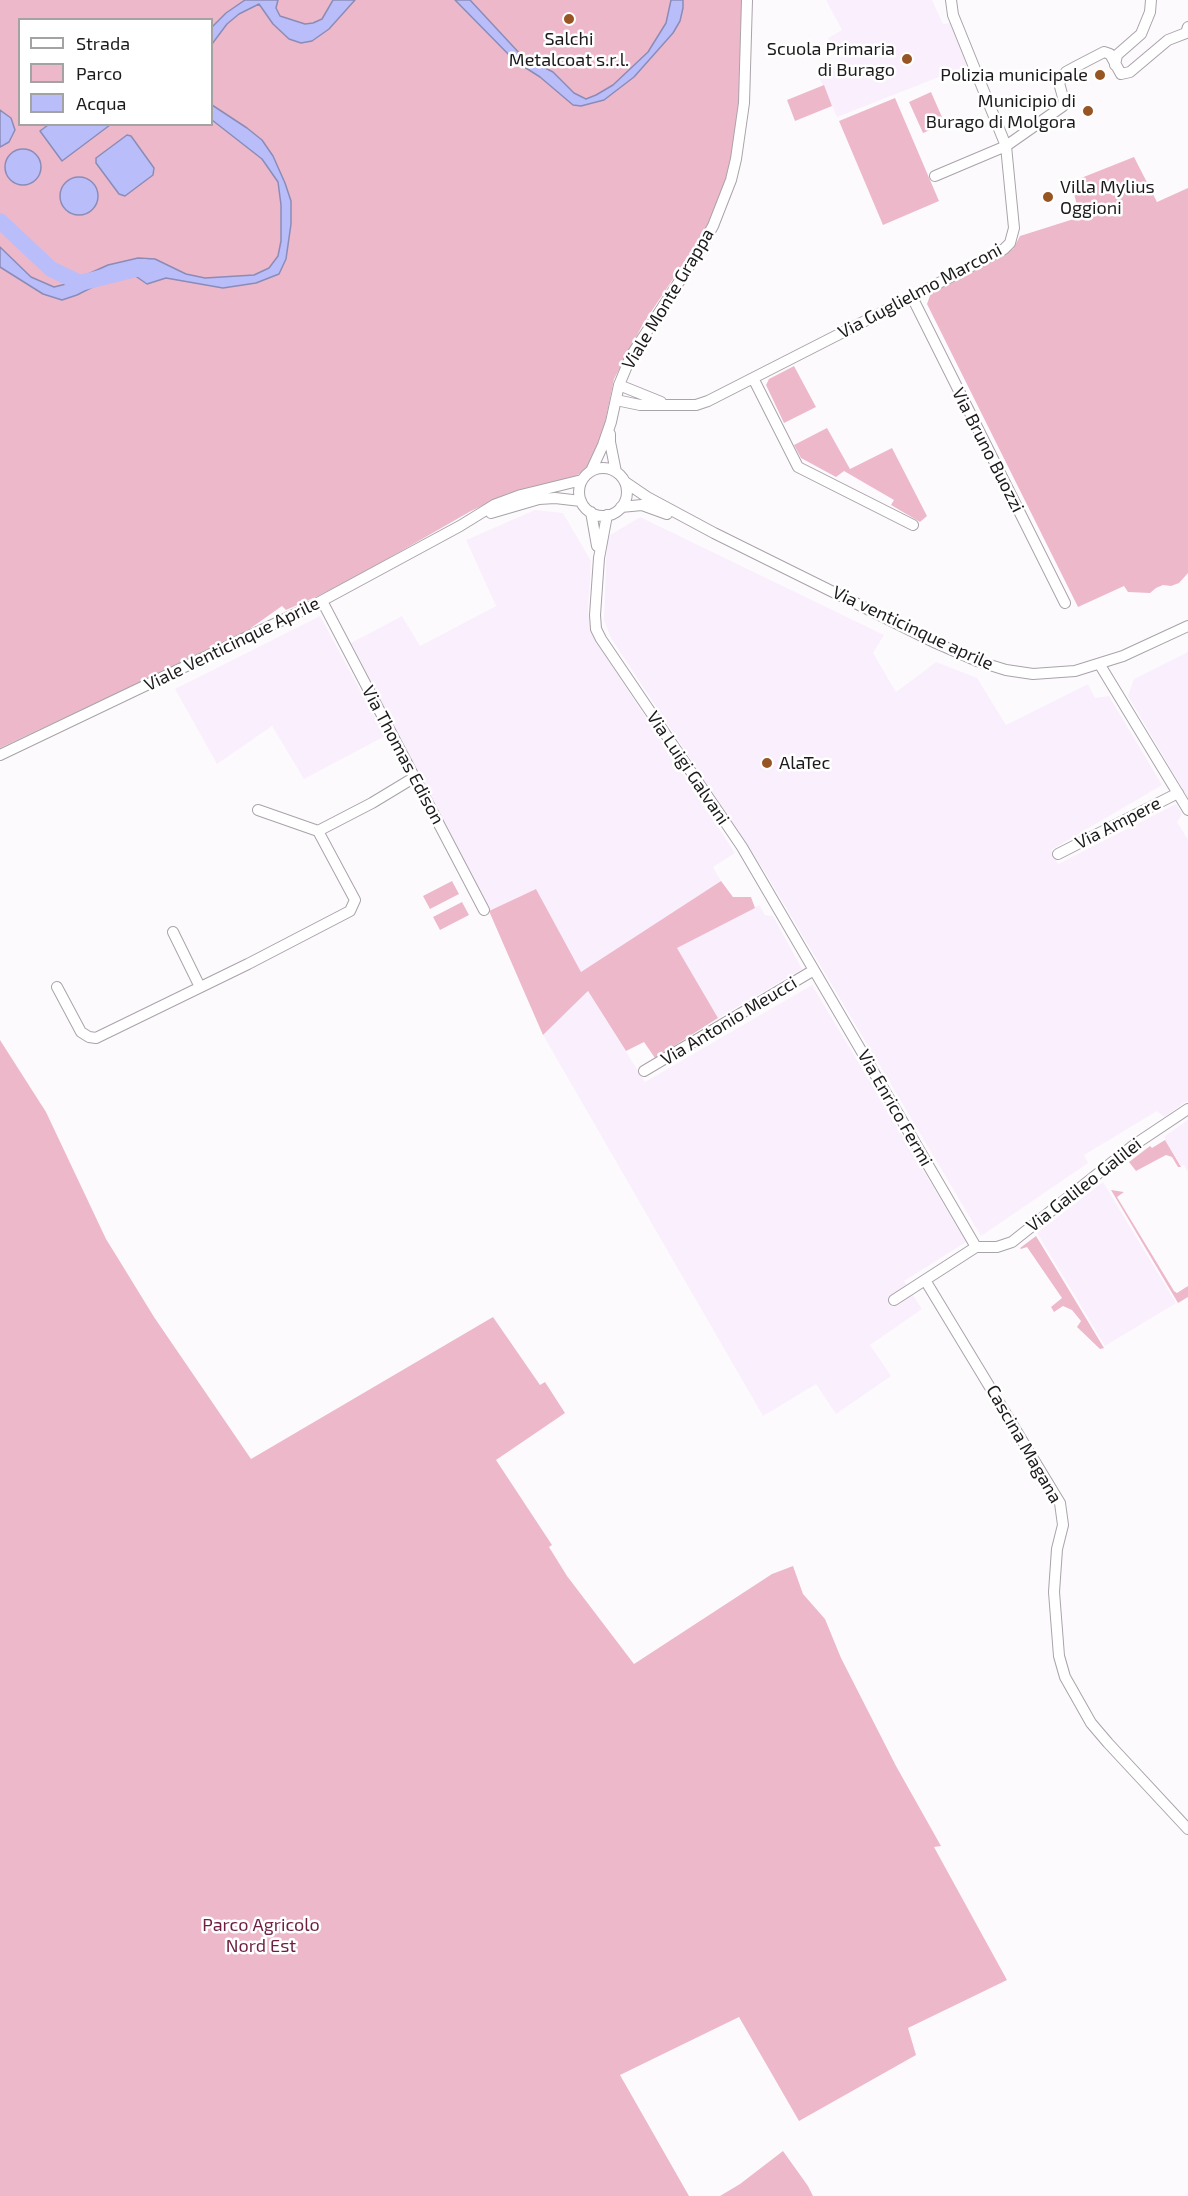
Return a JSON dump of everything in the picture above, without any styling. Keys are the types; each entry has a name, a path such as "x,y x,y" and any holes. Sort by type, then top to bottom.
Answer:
{"street":[{"name":"Viale Monte Grappa","path":"591,471 611,422 619,386 635,349 702,245 731,180 744,103 747,0"},
{"name":"Via Guglielmo Marconi","path":"616,400 640,405 696,405 708,401 1004,249 1010,243 1014,228 1006,146 953,15 951,0"},
{"path":"1115,65 1116,55 1141,34 1150,12 1151,0"},
{"path":"935,176 1006,146 1063,106 1064,101 1059,83 1066,72 1104,52 1110,54 1121,74 1130,72 1168,40 1187,32"},
{"name":"Via Bruno Buozzi","path":"912,297 1065,603"},
{"path":"753,378 798,467 913,525"},
{"name":"Via Guglielmo Marconi","path":"619,386 670,405"},
{"name":"Viale Monte Grappa","path":"611,422 610,442 616,472"},
{"path":"604,468 616,472 625,482 627,495 621,507 607,515 591,512 581,501 579,490 582,480 591,471 604,468"},
{"name":"Viale Venticinque Aprile","path":"0,755 223,650 322,600 502,501 582,480"},
{"name":"Via venticinque aprile","path":"625,482 647,497 714,533 936,643 985,664 1020,673 1075,671 1100,665 1188,626"},
{"name":"Viale Venticinque Aprile","path":"460,526 530,501 555,498 581,501"},
{"name":"Via venticinque aprile","path":"621,507 642,505 714,533"},
{"name":"Via Luigi Galvani","path":"591,512 599,558"},
{"name":"Via Luigi Galvani","path":"607,515 599,558 595,623 601,639 742,847 814,970"},
{"name":"Via Thomas Edison","path":"322,600 484,910"},
{"path":"1100,665 1188,810"},
{"path":"318,831 372,803 415,777"},
{"name":"Via Ampere","path":"1058,854 1178,793"},
{"path":"57,987 81,1032 96,1038 350,911 355,900 318,831 258,810"},
{"path":"173,932 200,987"},
{"name":"Via Antonio Meucci","path":"644,1071 814,970"},
{"name":"Via Enrico Fermi","path":"814,970 976,1247"},
{"name":"Via Galileo Galilei","path":"976,1247 997,1247 1012,1242 1134,1145 1188,1109"},
{"path":"894,1300 976,1247"},
{"name":"Cascina Magana","path":"925,1280 1060,1503 1063,1525 1057,1550 1054,1592 1059,1656 1065,1677 1086,1714 1108,1743 1188,1829"}],"shaded area":[{"name":"Scuola Primaria di Burago","path":"826,0 932,0 943,24 950,23 967,66 837,117 818,75 842,63 828,38 842,30"},
{"path":"535,510 563,513 591,561 588,611 591,631 735,853 713,867 721,881 581,973 536,889 489,911 351,643 402,616 420,646 496,606 466,540"},
{"path":"640,517 884,635 873,653 896,692 936,662 977,678 1006,725 1088,684 1095,698 1109,696 1162,785 1051,850 1058,864 1176,804 1182,814 1177,822 1188,840 1188,1100 1164,1117 1157,1111 1084,1155 1088,1163 981,1236 766,874 611,638 604,620 607,537"},
{"path":"320,616 385,736 304,779 272,726 217,764 175,689"},
{"path":"1188,652 1188,798 1128,696 1134,679"},
{"path":"759,905 765,915 773,916 802,969 718,1018 677,948"},
{"path":"812,985 966,1242 904,1281 922,1309 870,1345 891,1376 836,1414 816,1384 763,1416 543,1035 588,991 645,1082"},
{"path":"1188,1120 1188,1172 1184,1165 1181,1166 1165,1140 1165,1136"},
{"path":"1103,1182 1176,1303 1105,1346 1037,1233"}],"green space":[{"path":"0,0 743,0 740,35 741,80 735,147 728,176 705,231 643,324 614,379 600,447 592,463 569,480 509,493 471,511 318,596 286,610 282,606 241,635 0,748"},
{"path":"824,85 832,106 795,121 787,100"},
{"path":"931,92 945,124 923,133 909,102"},
{"path":"895,98 939,201 883,225 839,121"},
{"path":"1134,157 1157,202 1188,188 1188,573 1179,583 1171,586 1163,585 1150,593 1128,592 1124,586 1078,607 927,304 932,290 1013,249 1020,236 1080,217 1071,182"},
{"path":"794,366 816,407 784,423 766,385 769,379"},
{"path":"827,428 850,469 892,448 927,516 920,522 891,505 894,500 844,471 836,477 801,458 794,445"},
{"path":"452,881 459,894 430,909 423,896"},
{"path":"721,881 733,897 751,897 755,908 677,948 718,1018 655,1058 644,1042 626,1051 588,991 543,1035 489,911 536,889 581,972"},
{"path":"462,902 469,915 440,930 433,917"},
{"name":"Parco Agricolo Nord Est","path":"0,1040 46,1112 106,1239 154,1317 251,1459 493,1317 540,1385 545,1382 565,1413 496,1460 552,1545 549,1547 567,1576 634,1664 772,1574 793,1566 803,1594 825,1619 841,1658 896,1766 941,1846 934,1847 1007,1980 908,2028 916,2055 799,2121 739,2017 620,2075 689,2196 0,2196"},
{"path":"1165,1140 1181,1167 1178,1167 1172,1157 1166,1155 1136,1171 1129,1162 1150,1146 1152,1148"},
{"path":"1111,1190 1124,1192 1117,1197 1174,1291 1177,1293 1188,1286 1188,1297 1178,1303"},
{"path":"1036,1236 1104,1348 1100,1349 1077,1327 1081,1321 1072,1310 1063,1306 1054,1312 1051,1307 1062,1298 1027,1247 1020,1248"},
{"path":"783,2151 813,2196 720,2196 740,2184"}],"water":[{"path":"245,0 278,0 276,8 280,16 305,24 322,19 333,0 355,0 329,29 312,41 301,43 289,39 273,24 259,4 239,14 227,24 213,43 213,26 226,13"},
{"path":"455,0 470,0 522,56 553,72 574,93 586,99 613,85 648,52 666,23 671,0 683,0 683,8 680,21 673,33 634,77 604,100 581,106 573,105 540,77 515,61"},
{"path":"213,106 262,140 273,156 285,183 291,201 291,224 286,259 279,274 256,283 223,288 166,278 147,284 131,273 122,272 77,295 62,300 43,294 0,267 0,247 31,277 54,287 108,265 138,258 155,259 186,274 205,278 254,275 269,268 278,256 281,241 281,205 278,182 262,159 213,121"},
{"path":"0,110 11,118 15,130 9,142 0,147"},
{"path":"47,126 109,126 62,161 40,131"},
{"path":"127,135 131,136 154,168 153,175 125,196 119,194 96,163 96,158"},
{"path":"23,149 36,154 41,167 36,180 23,185 10,180 5,167 10,154"},
{"path":"79,177 86,178 92,183 97,189 97,203 92,209 86,214 79,215 72,214 66,209 61,203 60,196 61,189 66,183 72,178"}],"waterway":[{"path":"0,221 51,269 80,283 144,267"}],"place":[{"name":"Salchi Metalcoat s.r.l.","path":"569,19"},
{"name":"Scuola Primaria di Burago","path":"907,59"},
{"name":"Polizia municipale","path":"1100,75"},
{"name":"Municipio di Burago di Molgora","path":"1088,111"},
{"name":"Villa Mylius Oggioni","path":"1048,197"},
{"name":"AlaTec","path":"767,763"}]}
